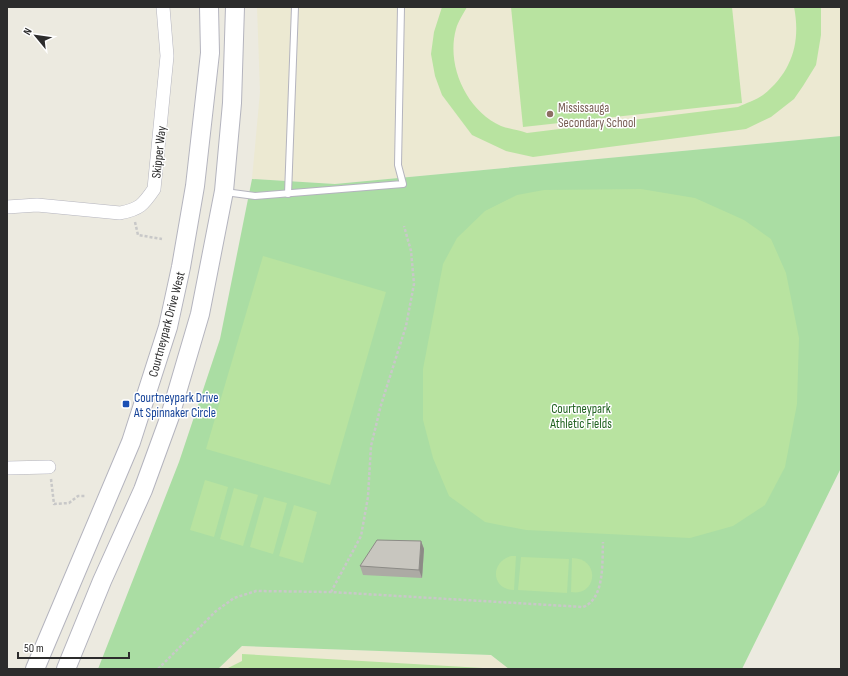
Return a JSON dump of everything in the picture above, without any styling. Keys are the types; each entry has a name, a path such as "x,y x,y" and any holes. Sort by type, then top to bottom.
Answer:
{"main road":[{"name":"Courtneypark Drive West","path":"35,669 128,449 146,401 168,327 182,267 195,186 210,53 209,7"},
{"name":"Courtneypark Drive West","path":"66,669 102,581 143,490 170,416 200,314 224,191 232,103 235,7"},
{"path":"195,186 224,191"}],"street":[{"name":"Skipper Way","path":"133,210 142,205 154,188 167,56 163,7"},
{"path":"7,207 38,205 120,212 133,210"},
{"path":"7,468 49,467"}],"lane":[{"path":"288,194 295,7"},
{"path":"224,191 255,196 403,184 398,165 401,7"}],"path":[{"path":"133,210 138,235 162,239"},
{"path":"331,592 361,536 368,497 371,446 381,404 406,326 414,284 411,251 404,226"},
{"path":"49,467 54,504 69,503 78,496 85,496"},
{"path":"158,669 216,611 234,598 256,591 331,592 583,607 594,601 599,591 604,542"}],"shaded area":[{"name":"Mississauga Secondary School","path":"257,7 841,7 841,136 335,184 252,179 260,92"},
{"path":"242,646 491,655 509,669 218,669"}],"green space":[{"path":"442,7 467,7 456,29 454,57 462,85 469,98 489,119 501,126 527,133 738,107 763,95 773,86 787,66 792,56 795,44 796,20 794,7 821,7 821,35 816,65 794,99 771,117 746,129 533,157 506,151 472,135 442,95 435,76 431,54 434,32"},
{"path":"511,7 732,7 742,103 523,127"},
{"name":"Courtneypark Athletic Fields","path":"841,136 841,468 742,669 509,669 491,655 242,646 218,669 98,669 179,462 220,339 252,179 335,184"},
{"path":"641,189 695,198 744,220 771,239 786,273 799,338 797,404 785,467 765,505 733,526 690,538 526,530 485,522 449,496 433,458 423,420 423,369 443,264 457,238 485,211 517,195 544,190"},
{"path":"263,256 386,292 330,485 206,449"},
{"path":"205,480 228,487 214,537 190,530"},
{"path":"234,488 258,495 243,546 220,539"},
{"path":"264,497 287,503 273,554 250,547"},
{"path":"294,505 317,512 303,563 279,556"},
{"path":"511,556 516,556 514,590 501,586 496,576 496,570 499,564 504,559"},
{"path":"521,557 569,559 567,593 518,590"},
{"path":"572,558 581,560 588,564 591,570 592,577 590,583 586,589 580,592 571,592"},
{"path":"242,654 500,669 226,669 242,661"}],"building":[{"path":"377,540 421,541 419,570 360,566"}],"place":[{"name":"Mississauga Secondary School","path":"550,114"},
{"name":"Courtneypark Drive At Spinnaker Circle","path":"126,404"}]}
